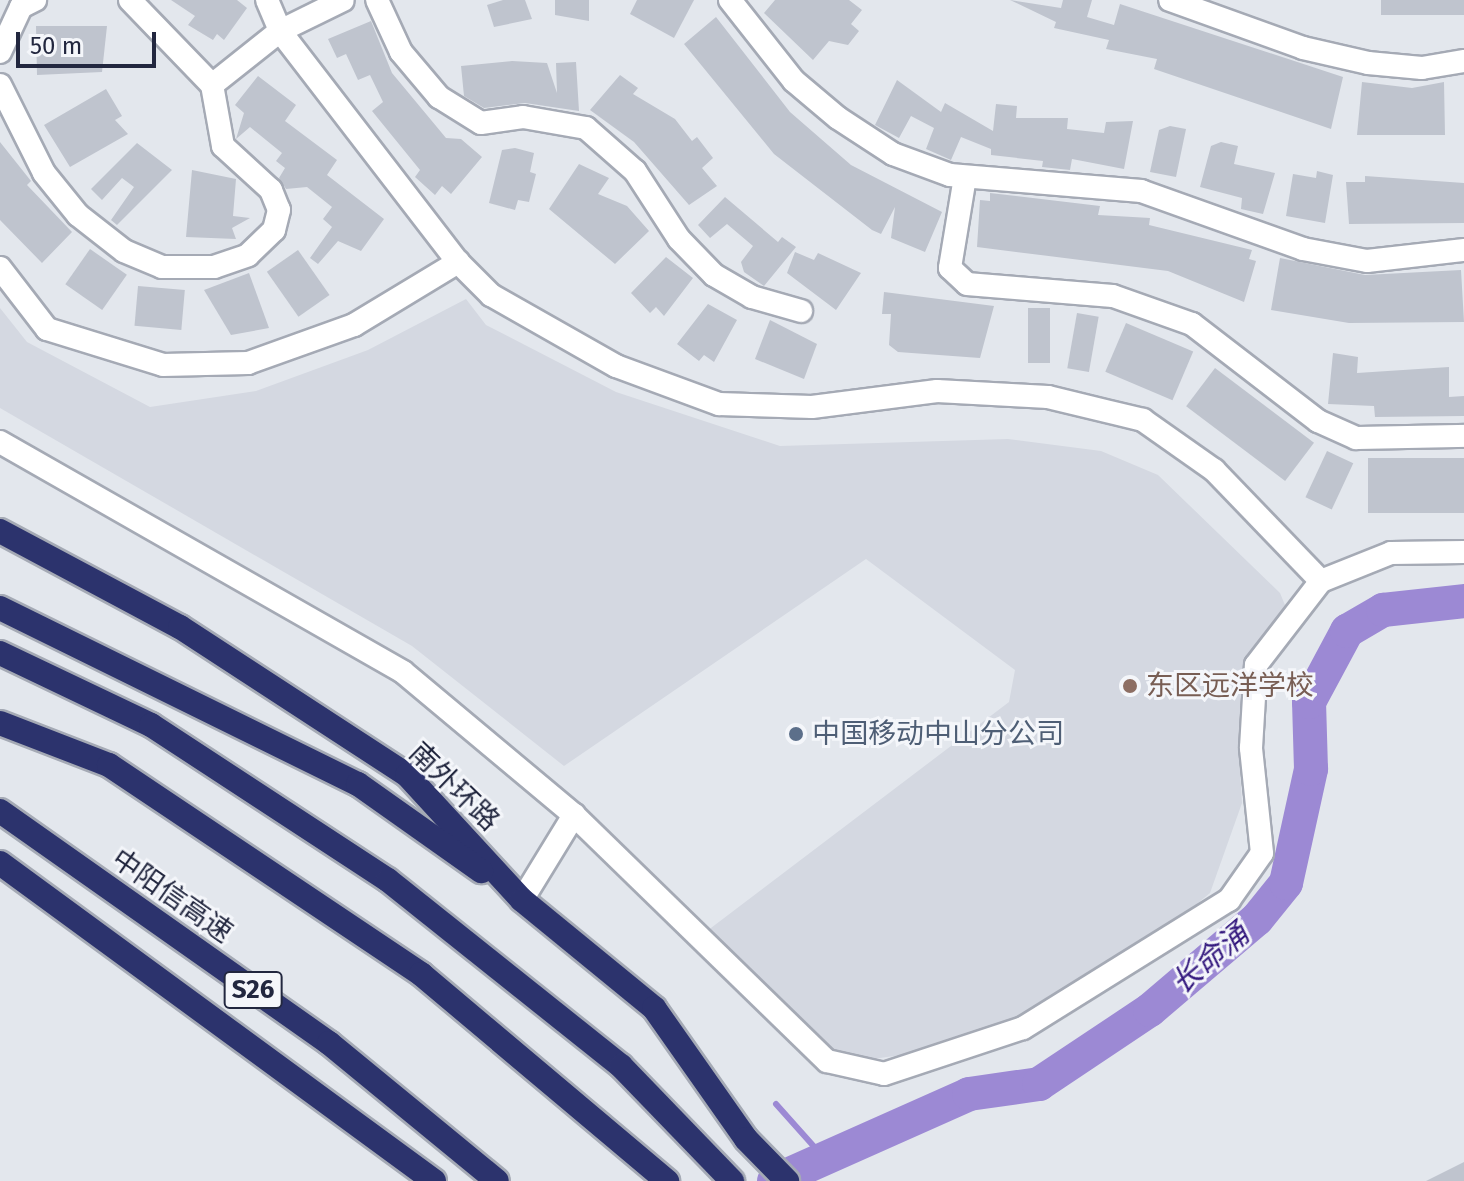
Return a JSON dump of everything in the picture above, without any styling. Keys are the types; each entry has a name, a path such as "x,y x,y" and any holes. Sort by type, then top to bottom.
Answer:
{"highway":[{"name":"南外环路","path":"0,531 180,627 407,775 522,900 654,1008 746,1139 787,1181"},
{"path":"0,608 358,784 522,900"},
{"path":"0,653 151,725 388,880 621,1066 732,1181"},
{"path":"0,723 109,765 421,974 667,1181"},
{"name":"中阳信高速","path":"0,811 329,1043 497,1181"},
{"name":"S26","path":"0,863 434,1181"}],"street":[{"path":"0,52 21,7 35,0"},
{"path":"0,85 17,130 78,215 124,251 162,267 214,267 248,255 274,230 279,210 271,190 223,146 212,85 130,0"},
{"path":"267,0 280,31 458,262 491,295 616,366 719,404 812,407 937,391 1048,397 1143,420 1214,470 1321,581"},
{"path":"212,85 280,31 343,0"},
{"path":"377,0 401,52 439,97 481,123 523,117 586,128 635,171 679,239 714,275 752,297 801,311"},
{"path":"730,0 794,81 838,118 893,154 965,177 1141,191 1303,249 1367,261 1464,250"},
{"path":"1170,0 1368,63 1464,61"},
{"path":"965,177 950,268 967,284 1113,296 1192,324 1318,421 1356,438 1464,436"},
{"path":"0,268 47,329 91,348 163,365 262,358 354,325 458,262"},
{"path":"0,442 403,672 574,815 827,1061 884,1074 1023,1028 1229,900 1262,853 1251,748 1256,665 1321,581 1391,553 1464,552"},
{"path":"522,900 574,815"}],"shaded area":[{"name":"东区远洋学校","path":"466,299 486,325 616,392 780,446 1008,439 1101,451 1158,475 1280,593 1290,617 1248,679 1238,736 1242,803 1210,893 1114,973 1022,1021 922,1052 831,1065 703,934 1009,702 1015,670 866,559 564,766 412,646 0,408 0,308 27,342 150,407 256,391 368,350"}],"building":[{"path":"171,0 237,0 247,8 224,40 217,34 213,40 188,25 195,16"},
{"path":"503,0 525,0 532,19 494,27 487,5"},
{"path":"555,0 589,0 589,21 555,15"},
{"path":"637,0 694,0 674,38 630,14"},
{"path":"775,0 849,0 862,10 851,24 859,31 848,45 829,41 813,60 764,13"},
{"path":"1010,0 1061,8 1063,0 1092,0 1087,17 1114,25 1120,4 1343,77 1331,129 1154,69 1157,59 1106,49 1109,40 1054,28 1056,22"},
{"path":"1381,0 1464,0 1464,15 1381,15"},
{"path":"716,17 790,112 851,165 942,212 925,252 891,238 895,207 881,234 774,154 684,44"},
{"path":"371,21 392,73 446,138 461,139 482,157 451,194 442,186 435,195 415,177 420,170 372,111 383,102 370,75 358,80 346,54 337,58 328,39"},
{"path":"36,26 107,26 102,72 37,75"},
{"path":"512,61 547,63 557,93 556,63 576,62 579,111 525,103 484,108 464,96 461,66"},
{"path":"620,75 638,88 633,94 675,119 692,141 697,137 713,158 702,168 717,186 689,205 634,142 590,110"},
{"path":"258,76 296,105 285,121 337,160 327,175 384,219 361,251 338,241 318,264 310,258 332,227 323,219 332,207 307,187 286,189 279,178 285,168 276,161 282,153 250,127 236,139 244,113 235,105"},
{"path":"897,80 941,112 945,103 993,131 996,104 1017,106 1016,118 1068,118 1067,129 1104,133 1106,122 1133,121 1124,169 1072,159 1070,170 1042,167 1043,161 991,155 991,149 961,137 951,160 926,149 934,128 911,116 899,138 875,125"},
{"path":"1362,82 1412,88 1444,82 1445,135 1357,135"},
{"path":"106,89 122,116 115,120 128,134 70,167 44,125"},
{"path":"1170,126 1186,129 1176,177 1150,172 1159,130"},
{"path":"0,142 31,181 27,185 72,232 42,263 0,220"},
{"path":"1221,142 1238,146 1234,164 1275,173 1263,214 1241,209 1242,198 1200,187 1211,146"},
{"path":"137,143 172,170 117,225 111,220 134,187 122,178 102,200 91,189"},
{"path":"515,148 534,153 530,172 536,174 529,202 518,200 515,210 489,203 502,150"},
{"path":"579,164 609,178 598,194 627,206 649,231 615,264 549,209"},
{"path":"192,170 236,179 233,216 250,218 232,228 236,239 186,237"},
{"path":"1317,171 1333,175 1325,223 1286,216 1293,174 1316,178"},
{"path":"1365,176 1464,183 1464,223 1349,224 1346,182 1365,182"},
{"path":"990,193 1100,206 1098,215 1150,218 1149,225 1252,250 1249,259 1256,261 1244,302 1168,271 977,247 980,200 990,201"},
{"path":"725,197 778,242 782,237 796,247 764,286 744,272 741,262 753,246 727,224 710,238 698,225"},
{"path":"90,249 127,275 102,310 65,284"},
{"path":"298,250 330,295 298,317 267,272"},
{"path":"795,252 814,260 818,253 861,273 836,310 787,273"},
{"path":"666,257 693,278 664,316 656,307 650,313 631,293"},
{"path":"1280,258 1365,275 1461,270 1464,322 1349,323 1271,310"},
{"path":"249,273 269,328 231,335 204,290"},
{"path":"138,286 185,290 181,330 135,326"},
{"path":"884,292 994,306 980,358 898,352 889,345 891,314 882,314"},
{"path":"708,304 737,320 714,362 704,355 699,361 677,344"},
{"path":"1028,308 1050,308 1050,363 1028,363"},
{"path":"1077,313 1099,317 1089,372 1067,368"},
{"path":"770,320 817,344 804,379 755,359"},
{"path":"1126,323 1193,352 1172,400 1105,372"},
{"path":"1333,353 1358,357 1357,373 1449,367 1449,397 1464,396 1464,416 1375,417 1374,406 1328,404"},
{"path":"1215,368 1314,443 1285,481 1186,406"},
{"path":"1327,451 1353,463 1332,509 1305,497"},
{"path":"1368,458 1464,458 1464,513 1368,513"},
{"path":"1464,1162 1464,1181 1426,1181"}],"waterway":[{"name":"长命涌","path":"774,1181 969,1094 1039,1084 1150,1010 1257,919 1286,883 1311,769 1309,702 1347,631 1383,610 1464,601"},
{"path":"776,1104 827,1161"}],"place":[{"name":"东区远洋学校","path":"1130,686"},
{"name":"中国移动中山分公司","path":"796,734"}]}
